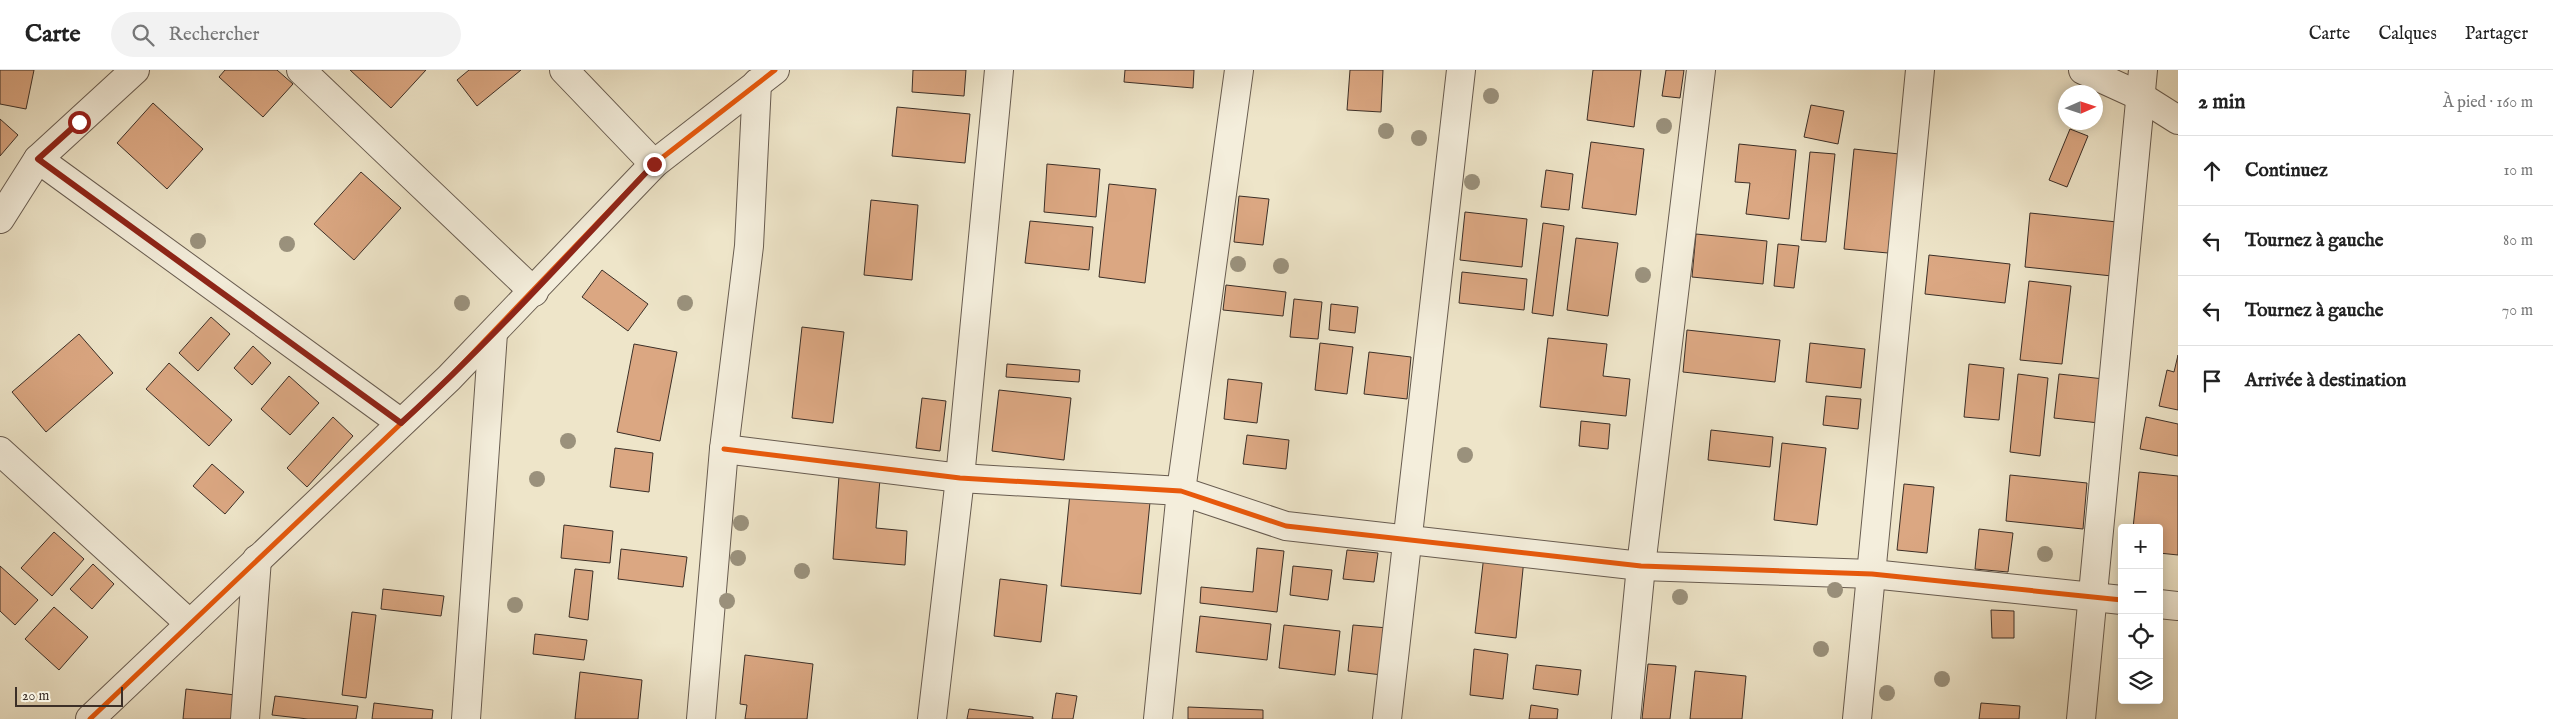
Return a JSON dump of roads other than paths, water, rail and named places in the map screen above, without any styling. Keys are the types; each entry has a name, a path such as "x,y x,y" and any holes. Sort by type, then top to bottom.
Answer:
{"street":[{"path":"0,220 38,159 135,70"},
{"path":"301,70 534,292"},
{"path":"564,70 654,164"},
{"path":"932,719 960,478 998,70"},
{"path":"1158,719 1181,491 1239,70"},
{"path":"1387,719 1460,70"},
{"path":"1626,719 1641,566 1701,70"},
{"path":"1857,719 1920,70"},
{"path":"2083,70 2141,83 2178,120"},
{"path":"90,719 257,558 450,378 654,164 766,76"},
{"path":"701,719 724,449 749,246 766,76"},
{"path":"2081,719 2141,83"},
{"path":"38,159 401,423"},
{"path":"466,719 493,333"},
{"path":"724,449 960,478 1181,491 1286,526 1641,566 1872,574 2118,600"},
{"path":"0,451 190,624"},
{"path":"245,719 257,558"},
{"path":"2163,604 2178,606"}]}
